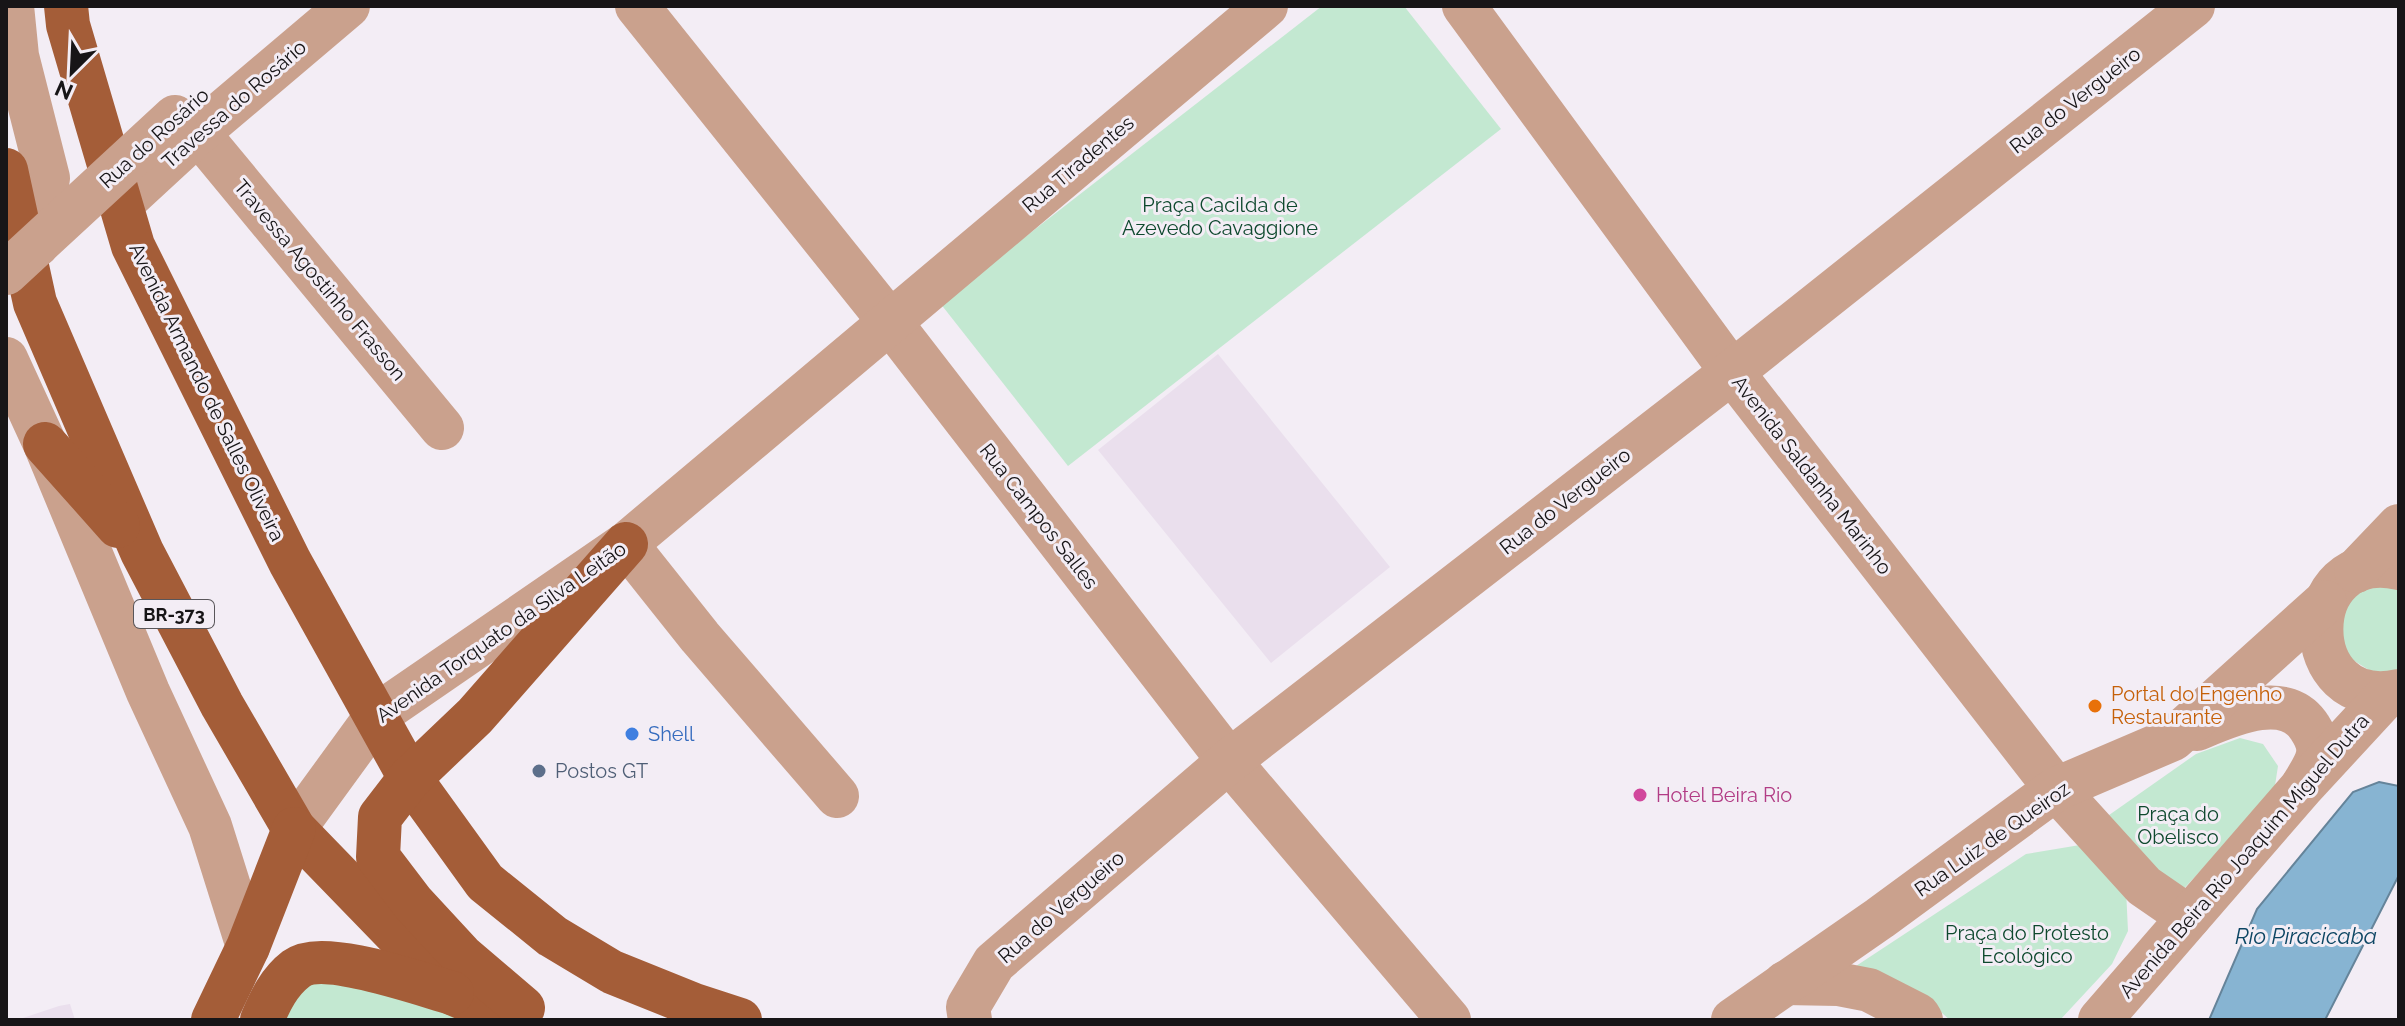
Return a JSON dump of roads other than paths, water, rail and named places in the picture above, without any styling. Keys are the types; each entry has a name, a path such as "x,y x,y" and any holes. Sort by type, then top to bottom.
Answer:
{"main road":[{"name":"Avenida Armando de Salles Oliveira","path":"66,6 68,25 133,246 290,562 410,778"},
{"name":"BR-373","path":"6,170 35,303 142,552 222,705 294,829 454,994 516,1020"},
{"path":"45,444 142,552"},
{"path":"536,1020 462,956 413,903 378,857 380,817 410,778 475,716 626,544"},
{"path":"410,778 485,882 552,936 612,972 740,1020"},
{"name":"Avenida Torquato da Silva Leitão","path":"213,1020 248,947 294,829"},
{"path":"262,1020 273,993 298,967 328,961 392,975 454,994"}],"street":[{"path":"12,6 17,56 48,178 22,259"},
{"name":"Rua do Rosário","path":"22,259 187,125 305,6"},
{"name":"Travessa do Rosário","path":"121,204 187,125 348,6"},
{"name":"Rua Campos Salles","path":"637,6 890,322 1229,761 1449,1020"},
{"name":"Rua Tiradentes","path":"890,322 1266,6"},
{"name":"Avenida Saldanha Marinho","path":"1464,6 1732,372 2056,789 2144,886 2189,917"},
{"name":"Rua do Vergueiro","path":"970,1020 968,1007 994,963 1229,761 1732,372 2193,6"},
{"name":"Travessa Agostinho Frasson","path":"187,125 442,428"},
{"name":"Avenida Torquato da Silva Leitão","path":"294,829 377,715 626,544 890,322"},
{"path":"6,359 45,444 148,692 210,826 248,947"},
{"path":"2356,571 2399,526"},
{"path":"626,544 700,637 837,796"},
{"path":"2356,571 2376,566 2399,568"},
{"name":"Rua Luiz de Queiroz","path":"1733,1020 1880,918 2056,789 2173,739 2325,602 2338,584 2356,571"},
{"path":"2325,602 2320,624 2321,646 2331,666 2347,682 2367,692 2394,692"},
{"name":"Avenida Beira Rio Joaquim Miguel Dutra","path":"2100,1020 2302,787 2394,692"},
{"path":"2173,739 2232,714 2286,708 2305,719 2316,737 2319,756 2302,787"},
{"path":"1785,983 1838,984 1869,990 1918,1015 1921,1020"}],"water":[{"name":"Rio Piracicaba","path":"2379,782 2399,786 2399,875 2325,1020 2209,1020 2257,909 2353,792"}],"place":[{"name":"Portal do Engenho Restaurante","path":"2095,706"},
{"name":"Shell","path":"632,734"},
{"name":"Postos GT","path":"539,771"},
{"name":"Hotel Beira Rio","path":"1640,795"}],"park label":[{"name":"Praça Cacilda de Azevedo Cavaggione","path":"1220,216"},
{"name":"Praça do Obelisco","path":"2178,826"},
{"name":"Praça do Protesto Ecológico","path":"2027,944"}]}
